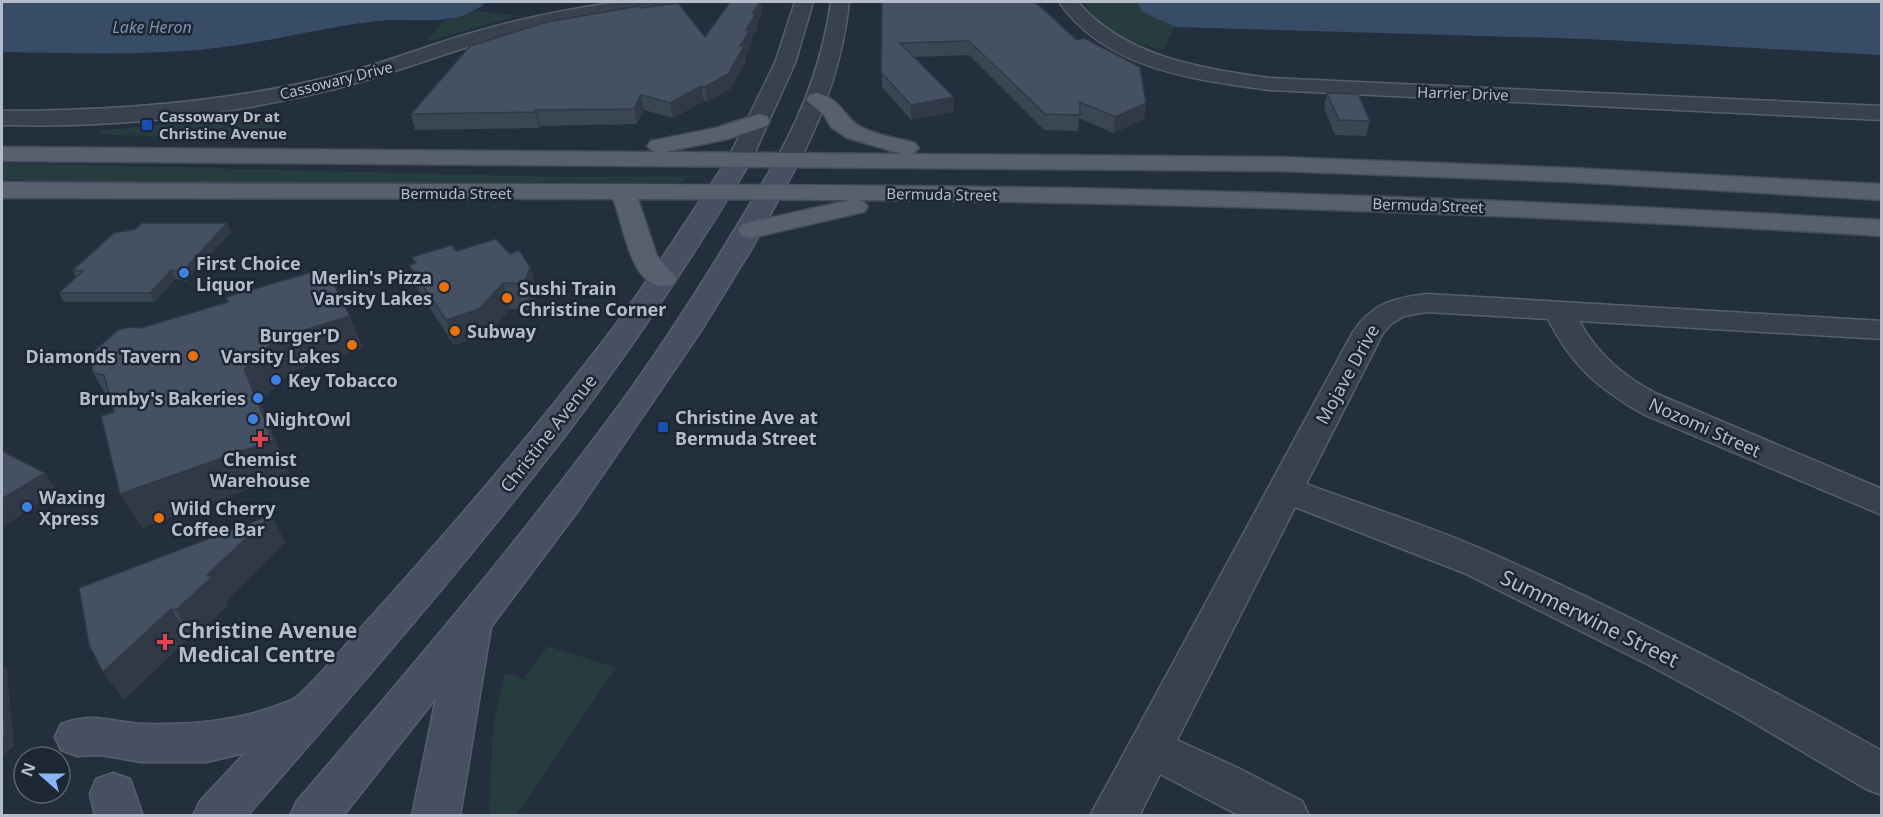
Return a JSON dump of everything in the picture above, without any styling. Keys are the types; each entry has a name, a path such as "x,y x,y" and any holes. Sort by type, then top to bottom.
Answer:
{"main road":[{"path":"817,100 834,111 839,122 863,137 898,146 950,152 986,161"},
{"path":"602,160 638,148 720,134 759,121"},
{"name":"Bermuda Street","path":"2,154 986,161 1393,168 1881,192"},
{"path":"314,816 542,534 630,413 693,324 751,230 788,160"},
{"name":"Christine Avenue","path":"217,816 467,535 540,446 663,279 739,161"},
{"name":"Bermuda Street","path":"2,190 190,193 721,191 1120,196 1429,205 1881,228"},
{"path":"622,192 629,207 644,258 663,279"},
{"path":"751,230 864,206 883,193"},
{"path":"436,816 472,622"},
{"path":"77,737 101,735 141,743 206,743 230,739 310,713"}],"street":[{"name":"Cassowary Drive","path":"2,118 96,118 187,109 246,100 353,77 533,22 605,8 663,2"},
{"name":"Christine Avenue","path":"739,161 785,63 804,2"},
{"path":"788,160 817,100 832,57 840,2"},
{"name":"Harrier Drive","path":"1068,2 1079,18 1094,31 1145,56 1202,73 1269,84 1881,113"},
{"name":"Mojave Drive","path":"1114,816 1368,332 1376,320 1388,311 1403,306 1427,303 1881,330"},
{"name":"Nozomi Street","path":"1558,311 1585,356 1611,381 1630,393 1655,407 1881,503"},
{"name":"Summerwine Street","path":"1285,489 1478,563 1664,653 1754,701 1881,775"},
{"path":"1149,748 1222,782 1285,816"}],"green space":[{"path":"1084,2 1136,2 1165,23 1175,27 1164,49 1141,44 1108,28"},
{"path":"476,11 517,16 426,42 443,21"},
{"path":"243,113 276,125 266,136 250,138 110,135 100,133 99,130 144,127"},
{"path":"2,163 565,177 690,176 673,185 2,180"},
{"path":"548,646 616,668 516,815 489,815 493,726 505,673 523,679"}],"water":[{"name":"Lake Heron","path":"2,2 486,2 462,16 448,19 377,21 215,48 109,53 2,52"},
{"path":"1136,2 1881,2 1881,55 1589,39 1175,27 1143,12"}],"building":[{"path":"730,2 760,2 746,30 750,30 740,46 744,46 728,74 670,103 641,95 634,109 411,114 470,46 547,22 639,6 641,8 678,3 705,37"},
{"path":"882,2 1035,2 1077,40 1084,38 1140,67 1146,103 1115,117 1080,102 1080,115 1045,114 969,41 900,43 954,97 911,105 881,72"},
{"path":"1327,93 1358,94 1370,121 1339,120"},
{"path":"142,223 227,223 182,272 171,270 150,293 59,293 83,271 73,270 114,233 136,229"},
{"path":"496,239 510,254 519,250 530,267 524,284 503,283 479,309 446,320 409,265 416,263 412,257 452,245 456,251"},
{"path":"326,268 350,316 276,339 244,369 273,440 120,494 101,416 114,412 104,375 93,373 90,355 118,330 130,327 141,328 228,302 226,297"},
{"path":"2,451 45,473 2,499"},
{"path":"271,515 207,575 212,577 176,610 171,609 103,672 89,645 79,588"},
{"path":"2,693 5,736 2,739"}],"place":[{"name":"Cassowary Dr at Christine Avenue","path":"147,125"},
{"name":"First Choice Liquor","path":"184,273"},
{"name":"Merlin's Pizza Varsity Lakes","path":"444,287"},
{"name":"Sushi Train Christine Corner","path":"507,298"},
{"name":"Subway","path":"455,331"},
{"name":"Burger'D Varsity Lakes","path":"352,345"},
{"name":"Diamonds Tavern","path":"193,356"},
{"name":"Key Tobacco","path":"276,380"},
{"name":"Brumby's Bakeries","path":"258,398"},
{"name":"NightOwl","path":"253,419"},
{"name":"Christine Ave at Bermuda Street","path":"663,427"},
{"name":"Chemist Warehouse","path":"260,439"},
{"name":"Waxing Xpress","path":"27,507"},
{"name":"Wild Cherry Coffee Bar","path":"159,518"},
{"name":"Christine Avenue Medical Centre","path":"165,642"}]}
